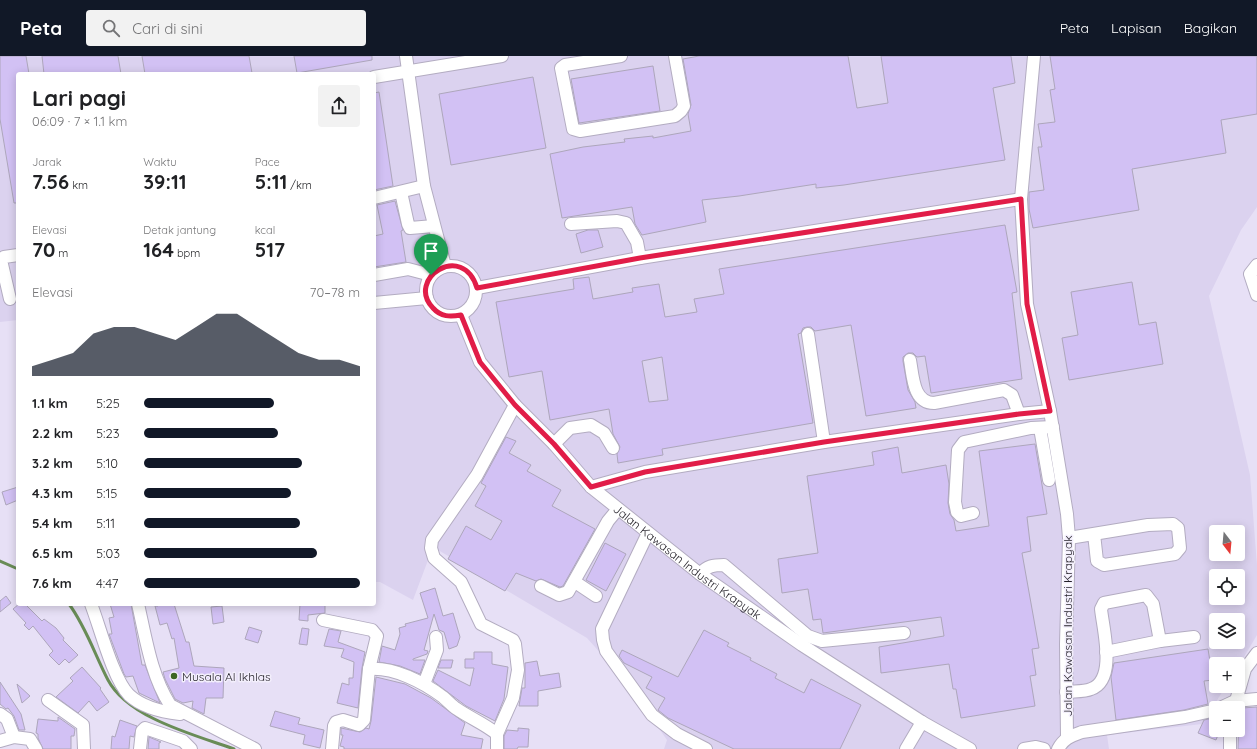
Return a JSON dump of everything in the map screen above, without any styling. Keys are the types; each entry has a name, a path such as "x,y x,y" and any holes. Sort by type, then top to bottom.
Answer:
{"street":[{"path":"406,56 424,186 445,266"},
{"path":"376,77 502,56"},
{"path":"621,56 565,65 561,68 573,129 580,131 675,116 684,106 675,56"},
{"name":"Jalan Kawasan Industri Krapyak","path":"1034,56 1021,199 1027,304 1050,411 1067,514 1069,538 1066,692 1067,738"},
{"path":"376,198 424,186"},
{"path":"401,192 410,228 434,226"},
{"path":"477,288 640,258 1021,199"},
{"path":"571,224 617,221 626,223 637,242 640,258"},
{"path":"9,299 1,260 4,257 16,255"},
{"path":"445,266 462,268 469,273 477,288 473,304 461,315 444,316 436,312 427,298 427,282 431,275 445,266"},
{"path":"376,275 408,269 431,275"},
{"path":"1253,269 1257,295"},
{"path":"376,304 427,298"},
{"name":"Jalan Kawasan Industri Krapyak","path":"461,315 480,362 515,405 554,444 591,487 700,574 802,645 922,722 970,749"},
{"path":"808,334 824,442"},
{"path":"910,360 916,389 921,399 926,402 934,403 1004,390 1012,394 1019,414"},
{"path":"497,749 497,734 513,698 518,670 516,644 513,640 481,624 461,582 434,558 431,548 432,540 477,475 515,405"},
{"path":"591,487 645,472 824,442 1019,414 1050,411"},
{"path":"554,444 570,428 591,425 604,433 613,448"},
{"path":"973,514 961,516 956,508 958,450 960,445 964,442 1053,427"},
{"path":"1040,428 1049,480"},
{"path":"541,586 560,595 568,592 608,521 618,509"},
{"path":"1069,538 1148,525 1173,524 1178,528 1180,548 1175,554 1104,564 1097,561 1094,534"},
{"path":"648,533 602,629 603,640 612,660 652,715 677,734 706,749"},
{"path":"700,574 709,567 724,565 808,636 822,641 904,632"},
{"path":"575,582 596,596"},
{"path":"1066,692 1091,689 1102,681 1106,673 1106,652 1101,609 1104,603 1146,595 1150,598 1160,641"},
{"path":"92,606 118,678 126,692 138,701 154,709 188,715"},
{"path":"140,606 152,666 162,692 170,705 255,749"},
{"path":"323,620 372,630 377,633 377,641 369,669 364,720 359,725 338,720 334,726 332,749"},
{"path":"424,684 437,650 436,637"},
{"path":"1106,652 1160,641 1194,637"},
{"path":"1236,701 1245,669 1257,652"},
{"path":"369,669 388,670 424,684 455,708 490,728 497,734"},
{"path":"1245,702 1257,699"},
{"path":"48,700 83,725 84,749"},
{"path":"1058,749 1062,741 1082,732 1178,718 1209,711"},
{"path":"0,714 7,720 14,737"},
{"path":"906,749 922,722"},
{"path":"140,749 142,731 145,728 184,741 191,749"},
{"path":"0,741 14,737 30,739 36,749"},
{"path":"1230,737 1230,749"},
{"path":"1024,749 1044,749"}],"shaded area":[{"path":"0,56 1257,56 1257,207 1241,230 1209,296 1250,475 1257,565 1257,635 1244,657 1209,657 1209,693 1222,693 1217,701 1209,701 1209,713 1202,724 1107,735 1109,749 664,749 667,740 627,683 587,638 433,547 413,600 380,582 376,582 376,72 16,72 16,320 0,322"}],"building":[{"path":"0,56 26,56 29,72 16,72 16,203 14,203 0,119"},
{"path":"42,56 118,56 121,72 44,72"},
{"path":"142,56 249,56 252,72 145,72"},
{"path":"294,56 372,56 372,60 297,72"},
{"path":"699,56 848,56 857,108 888,103 881,56 1011,56 1015,83 993,88 1005,160 844,185 816,188 816,184 702,200 706,222 642,235 635,224 632,207 562,218 550,154 583,147 625,142 624,139 653,136 653,138 691,131 688,114 691,105 683,59"},
{"path":"1050,56 1257,56 1257,114 1221,120 1226,153 1132,169 1139,210 1033,228 1029,209 1029,192 1044,190 1038,147 1042,147 1038,124 1055,122 1050,90 1055,89"},
{"path":"653,66 660,111 579,123 571,79"},
{"path":"533,77 546,148 451,165 439,94"},
{"path":"379,92 393,186 376,190 376,93"},
{"path":"395,201 403,230 401,231 406,262 376,267 376,236 383,234 377,205"},
{"path":"1005,225 1017,292 1012,293 1022,379 931,393 925,356 917,357 913,353 908,353 903,357 903,361 908,390 915,402 916,408 866,416 851,325 815,331 811,327 807,327 803,328 801,333 798,334 813,423 662,449 663,455 618,463 617,454 620,447 613,434 609,409 550,420 542,371 509,377 496,302 574,289 573,279 589,277 593,299 633,292 632,288 659,284 665,317 697,312 694,299 724,294 719,269","holes":["662,357 668,400 649,402 642,361"]},
{"path":"588,230 598,230 603,247 581,253 576,234"},
{"path":"1132,282 1139,325 1156,322 1163,364 1069,380 1062,338 1078,335 1071,292"},
{"path":"506,437 516,441 509,453 531,465 527,471 561,490 552,506 595,529 563,586 560,587 541,579 536,581 516,573 505,591 448,559 466,526 491,540 502,521 475,506 486,486 481,483"},
{"path":"1035,444 1047,514 1027,517 1031,551 1022,553 1039,648 1032,649 1036,675 1030,676 1035,706 961,718 956,689 953,689 949,664 881,673 879,647 944,636 941,617 823,633 821,619 813,620 808,589 782,593 778,559 818,553 807,476 874,465 872,452 898,447 902,473 946,465 949,484 948,503 956,531 989,526 979,451"},
{"path":"16,488 16,501 6,505 2,492"},
{"path":"605,543 626,554 606,591 586,580"},
{"path":"435,588 443,616 453,613 460,637 457,646 449,649 444,632 439,630 434,614 424,650 428,651 427,654 413,659 425,660 420,674 400,666 379,662 382,646 395,650 400,634 399,628 406,626 405,624 428,618 420,593"},
{"path":"6,596 11,603 0,612 0,601"},
{"path":"17,606 27,606 42,621 44,619 56,628 64,638 63,640 78,655 69,663 65,659 59,665 49,655 53,651 33,626 29,630 24,625 26,623 13,609"},
{"path":"111,606 131,606 142,665 145,665 160,703 139,693 133,676 126,677 124,674 109,634 112,634 109,618 114,617"},
{"path":"155,606 175,606 186,642 189,642 194,666 224,668 223,698 206,698 204,714 192,708 193,701 183,703 175,699 165,679 163,672 179,668 174,638 172,639 167,623 160,625"},
{"path":"222,606 224,622 213,624 211,607"},
{"path":"300,606 325,606 325,613 308,615 308,621 299,620"},
{"path":"249,627 262,631 258,643 245,639"},
{"path":"302,628 309,629 307,645 299,644"},
{"path":"329,629 341,631 338,642 365,652 358,708 337,703 342,683 349,685 349,678 353,678 354,662 341,657 344,649 324,646"},
{"path":"704,630 729,643 727,646 751,658 750,660 777,674 775,678 804,693 811,679 861,705 840,749 734,749 668,718 658,710 665,698 646,688 652,677 624,663 619,656 622,650 678,677"},
{"path":"1208,649 1209,680 1204,681 1208,704 1184,710 1116,720 1111,677 1114,663"},
{"path":"474,652 492,652 492,664 508,667 504,699 495,721 466,706 433,681 438,670 470,686 474,668 465,668 465,659 474,659"},
{"path":"441,660 453,660 451,668 438,668"},
{"path":"537,661 540,676 559,673 561,687 538,691 538,706 519,706 522,688 525,688 525,663"},
{"path":"82,667 101,688 100,689 109,702 97,711 89,701 78,713 56,697 73,681 70,678"},
{"path":"376,677 405,684 431,698 465,723 461,735 483,739 481,749 344,749 344,747 340,746 343,735 341,735 341,728 360,732 366,728 369,729"},
{"path":"0,682 21,714 25,730 19,730 14,716 8,708 6,709 0,704"},
{"path":"17,684 30,696 22,703"},
{"path":"1257,707 1257,749 1238,749 1238,737 1245,737 1245,708"},
{"path":"275,711 300,718 298,724 324,730 320,748 303,744 305,735 270,726"},
{"path":"58,717 75,729 74,736 71,736 71,749 43,749 38,738 38,734 36,733 38,719 58,721"},
{"path":"1209,719 1209,737 1217,737 1216,740 1198,733 1204,720"},
{"path":"120,720 137,726 134,737 130,736 129,749 111,749 112,736 115,737"},
{"path":"518,728 529,729 528,747 504,749 504,736 507,730 518,731"},
{"path":"149,737 161,742 159,743 159,749 148,749"}],"waterway":[{"path":"0,561 16,568"},
{"path":"70,606 85,632 108,680 118,693 131,705 164,724 234,749"}],"place":[{"name":"Musala Al Ikhlas","path":"174,676"}],"route":[{"path":"1021,199 1027,304 1050,411 1019,414 747,454 645,472 591,487 554,444 515,405 480,362 461,315 444,316 436,312 430,306 426,290 427,282 431,275 445,266 462,268 469,273 477,288 640,258 937,210 1021,199"}]}
